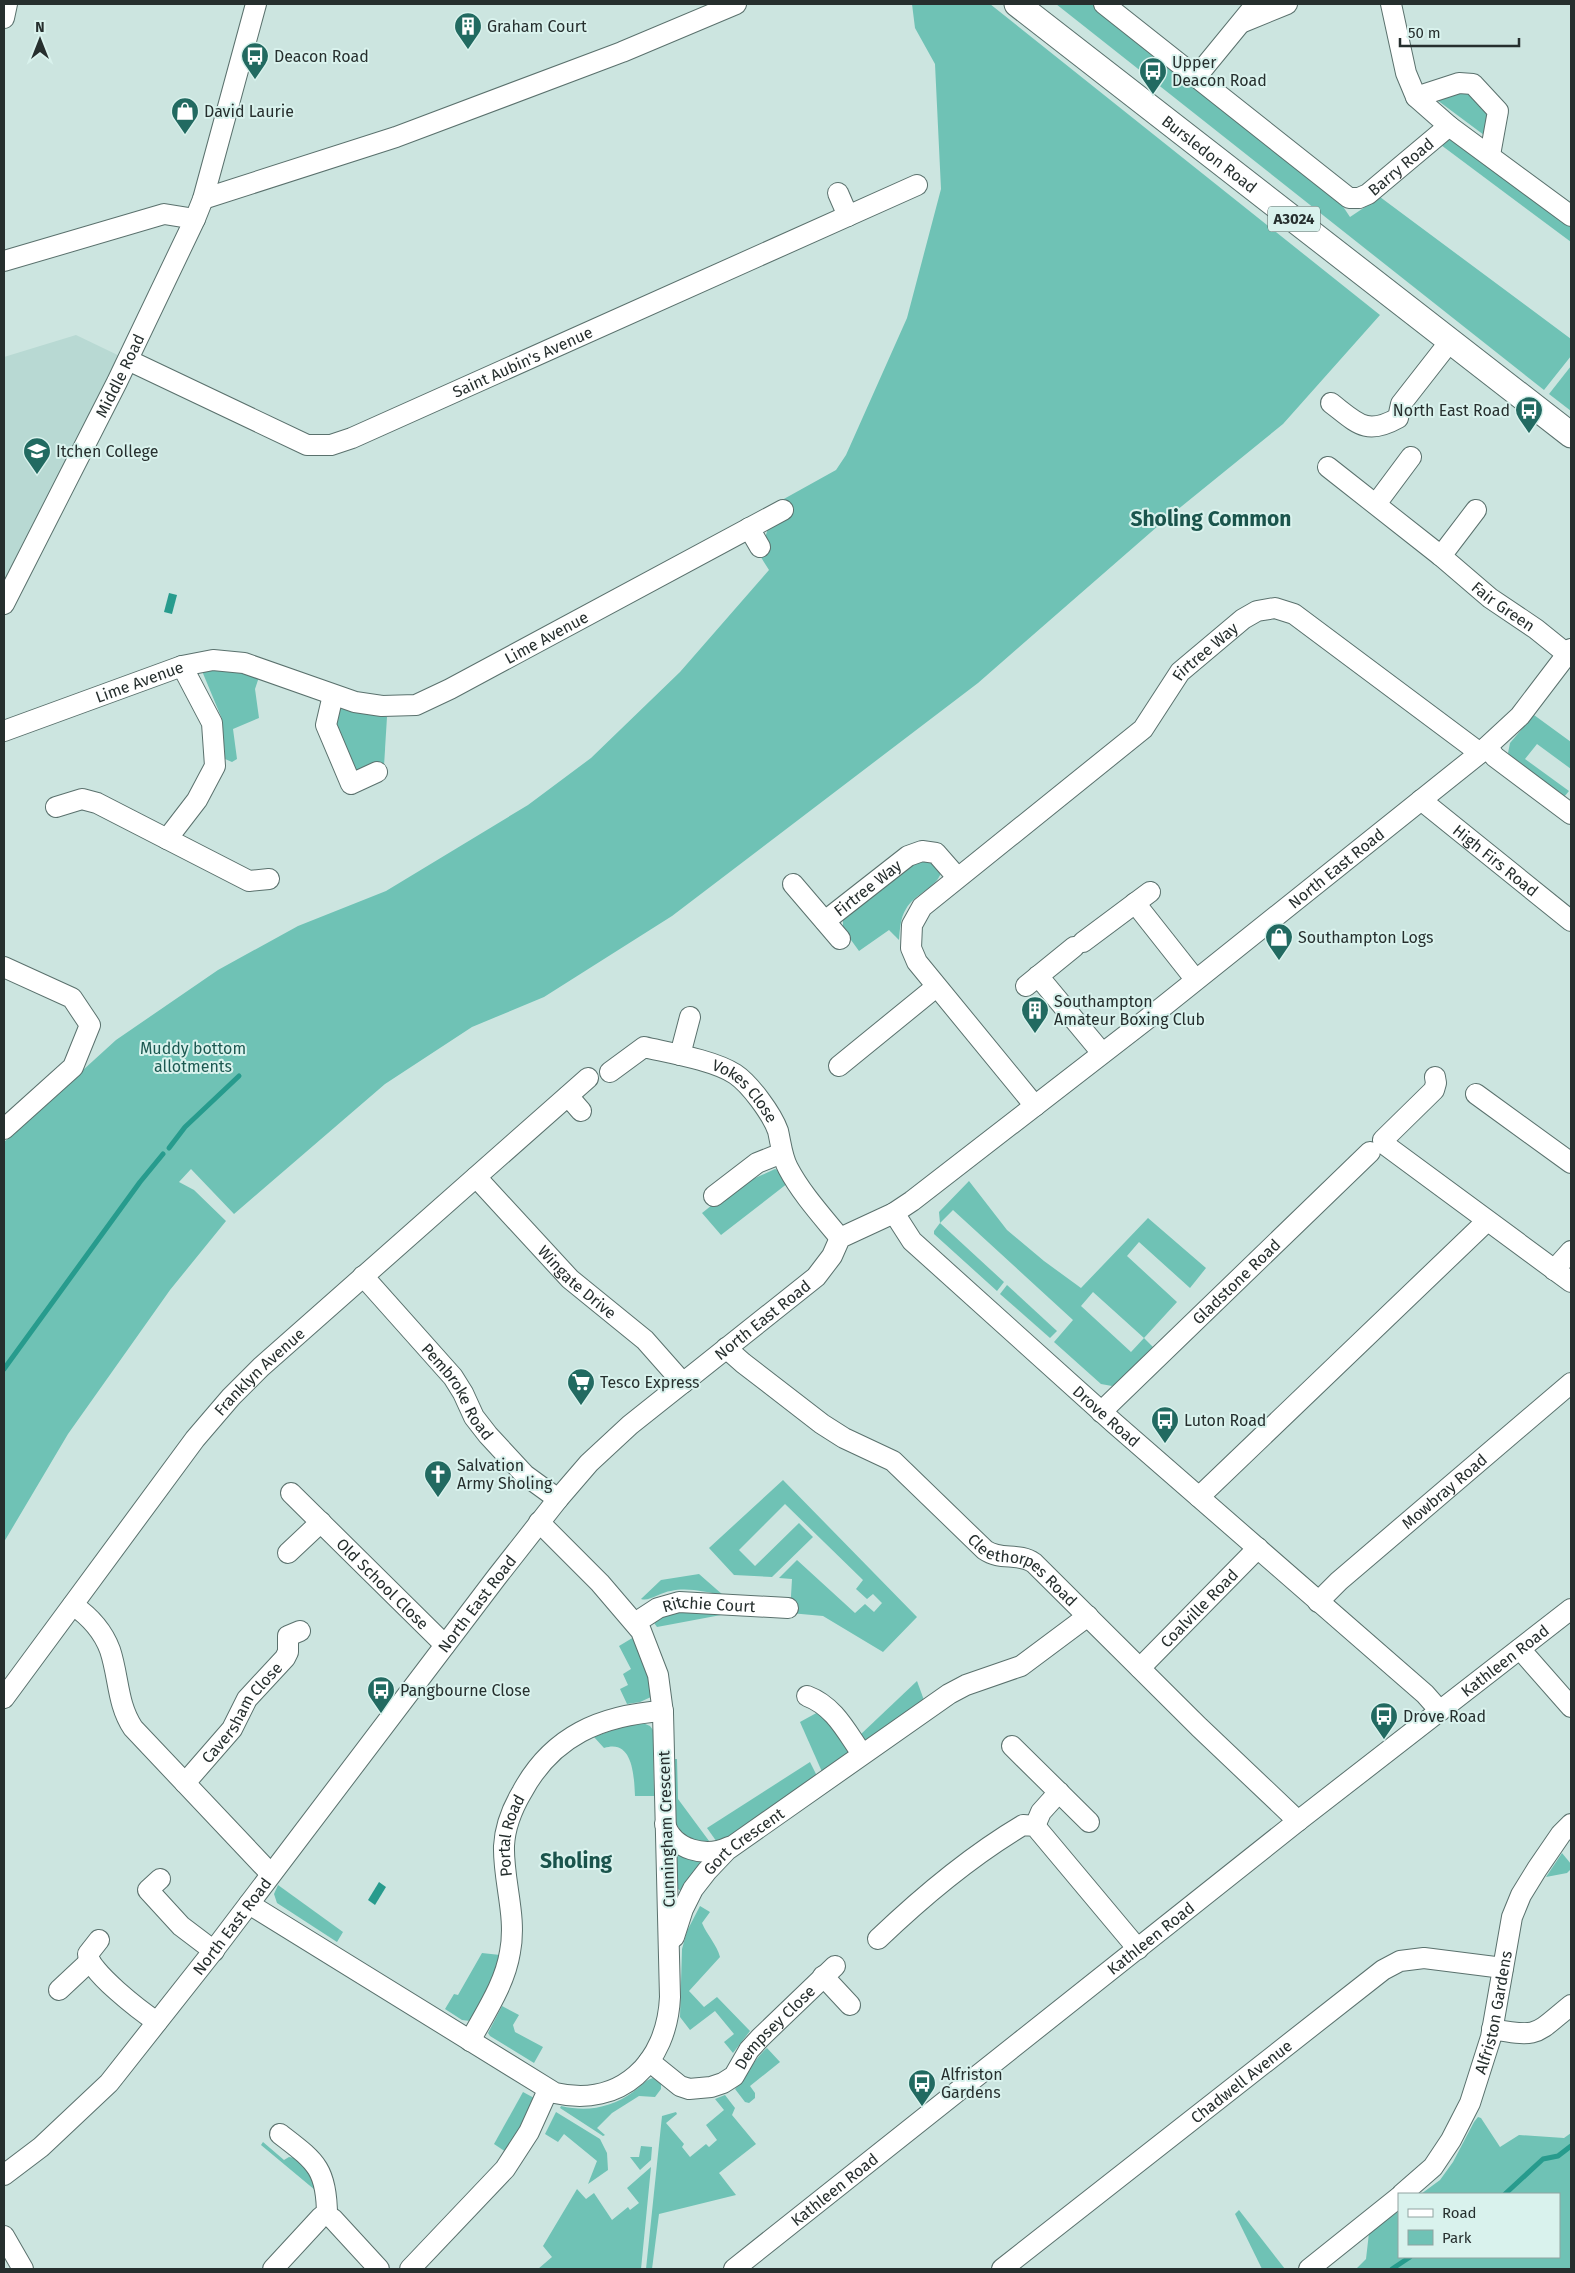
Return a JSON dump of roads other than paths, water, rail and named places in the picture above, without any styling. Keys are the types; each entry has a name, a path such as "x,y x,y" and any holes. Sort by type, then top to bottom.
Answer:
{"main road":[{"name":"Bursledon Road","path":"1017,4 1571,435"}],"street":[{"path":"4,18 8,4"},
{"name":"Middle Road","path":"4,604 128,360 195,219 203,199 256,4"},
{"path":"203,199 396,137 622,52 736,4"},
{"path":"1104,4 1197,76 1256,4"},
{"path":"1241,23 1287,4"},
{"name":"Barry Road","path":"1391,4 1406,73 1416,97 1449,126 1571,216"},
{"name":"Barry Road","path":"1197,76 1349,198 1359,198 1368,194 1449,126"},
{"path":"1416,97 1459,83 1473,84 1498,111 1499,117 1490,155"},
{"name":"Saint Aubin's Avenue","path":"128,360 307,446 331,445 457,392 917,185"},
{"path":"838,193 848,216"},
{"path":"4,262 164,214 195,219"},
{"path":"1331,403 1365,427 1376,428 1398,418 1401,404 1451,340"},
{"path":"1376,504 1411,457"},
{"name":"Fair Green","path":"1328,467 1441,556 1490,598 1569,652"},
{"name":"Lime Avenue","path":"4,731 182,666 213,660 244,663 355,702 382,706 414,705 432,699 783,510"},
{"path":"1441,556 1476,510"},
{"path":"749,528 760,547"},
{"name":"Firtree Way","path":"1035,1106 936,987 913,955 911,948 912,925 922,907 957,877 1143,728 1174,679 1186,666 1243,619 1266,609 1282,610 1301,618 1571,814"},
{"name":"North East Road","path":"4,2175 41,2147 109,2083 214,1951 539,1522 609,1444 816,1277 832,1256 840,1238 894,1212 912,1201 1195,980 1484,750 1520,716 1569,652"},
{"path":"167,839 197,800 215,766 212,723 182,666"},
{"path":"333,695 326,724 351,784 377,772"},
{"path":"56,807 82,799 97,804 249,881 269,879"},
{"name":"High Firs Road","path":"1421,800 1571,921"},
{"name":"Firtree Way","path":"825,921 908,856 918,852 936,853 957,877"},
{"name":"Firtree Way","path":"793,884 840,939"},
{"path":"1102,1053 1032,981 1143,898 1195,980"},
{"path":"4,967 72,998 90,1026 73,1067 4,1129"},
{"path":"839,1066 936,987"},
{"path":"680,1056 690,1017"},
{"name":"Vokes Close","path":"610,1072 644,1047 720,1066 742,1080 772,1119 778,1133 785,1163 796,1181 840,1238"},
{"path":"1435,1077 1434,1090 1383,1140 1384,1144 1571,1282"},
{"name":"Franklyn Avenue","path":"4,1698 170,1472 215,1415 261,1367 588,1078"},
{"path":"1476,1094 1571,1163"},
{"path":"568,1096 581,1111"},
{"name":"Gladstone Road","path":"1101,1412 1370,1152"},
{"path":"714,1196 757,1163 782,1153"},
{"name":"Wingate Drive","path":"476,1177 569,1277 644,1340 683,1383"},
{"name":"Drove Road","path":"894,1212 908,1237 1101,1412 1425,1694 1440,1711"},
{"path":"1199,1497 1487,1221"},
{"path":"1554,1270 1571,1251"},
{"name":"Pembroke Road","path":"363,1276 453,1377 474,1417 494,1442 532,1482 558,1499"},
{"name":"Cleethorpes Road","path":"726,1348 743,1364 822,1424 844,1438 893,1461 985,1550 997,1557 1018,1556 1034,1563 1298,1822"},
{"name":"Mowbray Road","path":"1318,1602 1339,1581 1571,1383"},
{"name":"Old School Close","path":"291,1493 445,1645"},
{"path":"288,1553 320,1522"},
{"name":"Cunningham Crescent","path":"249,1904 548,2090 579,2097 609,2092 625,2084 650,2061 664,2034 668,2016 670,1961 663,1712 655,1662 646,1640 635,1623 578,1560 539,1522"},
{"name":"Coalville Road","path":"1140,1668 1258,1548"},
{"name":"Ritchie Court","path":"635,1623 658,1608 679,1602 788,1608"},
{"path":"73,1605 86,1614 106,1641 124,1712 133,1728 141,1750 185,1783 271,1874"},
{"name":"Kathleen Road","path":"734,2269 1298,1822 1571,1609"},
{"name":"Gort Crescent","path":"670,1961 675,1932 688,1899 707,1871 731,1846 958,1689 1021,1666 1088,1616"},
{"name":"Caversham Close","path":"185,1783 232,1729 247,1699 285,1658 288,1652 287,1633"},
{"path":"1520,1649 1571,1707"},
{"path":"807,1696 828,1708 862,1754"},
{"name":"Portal Road","path":"470,2041 496,1993 506,1971 511,1951 510,1911 504,1846 509,1819 524,1788 548,1756 581,1730 630,1715 663,1712"},
{"path":"1012,1746 1089,1822"},
{"path":"1035,1826 1041,1812 1059,1792"},
{"path":"665,1824 674,1839 696,1851 716,1852 731,1846"},
{"name":"Alfriston Gardens","path":"1403,2193 1433,2167 1451,2140 1476,2086 1492,2029 1511,1920 1522,1895 1556,1840 1571,1824"},
{"path":"878,1939 943,1880 990,1844 1022,1825 1035,1826 1138,1949"},
{"path":"160,1878 148,1890 181,1926 214,1951"},
{"path":"99,1940 88,1954 90,1961 122,1995 157,2022"},
{"name":"Chadwell Avenue","path":"1002,2269 1315,2022 1388,1967 1400,1961 1424,1958 1503,1968"},
{"path":"59,1990 90,1961"},
{"name":"Dempsey Close","path":"650,2061 666,2072 680,2086 700,2089 723,2083 734,2076 749,2050 760,2038 829,1971 850,2005"},
{"path":"1492,2029 1532,2034 1539,2031 1571,2005"},
{"path":"410,2269 505,2169 529,2132 548,2090"},
{"path":"280,2134 310,2158 318,2167 326,2196 327,2216"},
{"path":"1309,2269 1398,2198"},
{"path":"273,2269 321,2217 327,2216 333,2219 379,2269"},
{"path":"4,2236 23,2269"}],"waterway":[{"path":"169,1148 185,1127 239,1076"},
{"path":"4,1369 140,1182 163,1154"},
{"path":"1506,2193 1543,2159 1558,2156 1571,2146"},
{"path":"1392,2269 1408,2258"}],"place":[{"name":"Graham Court","path":"468,50"},
{"name":"Deacon Road","path":"255,80"},
{"name":"Upper Deacon Road","path":"1153,95"},
{"name":"David Laurie","path":"185,135"},
{"name":"North East Road","path":"1529,434"},
{"name":"Itchen College","path":"37,475"},
{"name":"Southampton Logs","path":"1279,961"},
{"name":"Southampton Amateur Boxing Club","path":"1035,1034"},
{"name":"Tesco Express","path":"581,1406"},
{"name":"Luton Road","path":"1165,1444"},
{"name":"Salvation Army Sholing","path":"438,1498"},
{"name":"Pangbourne Close","path":"381,1714"},
{"name":"Drove Road","path":"1384,1740"},
{"name":"Alfriston Gardens","path":"922,2107"}],"district":[{"name":"Sholing Common","path":"1211,519"},
{"name":"Sholing","path":"576,1861"}],"park label":[{"name":"Muddy bottom allotments","path":"193,1057"}]}
